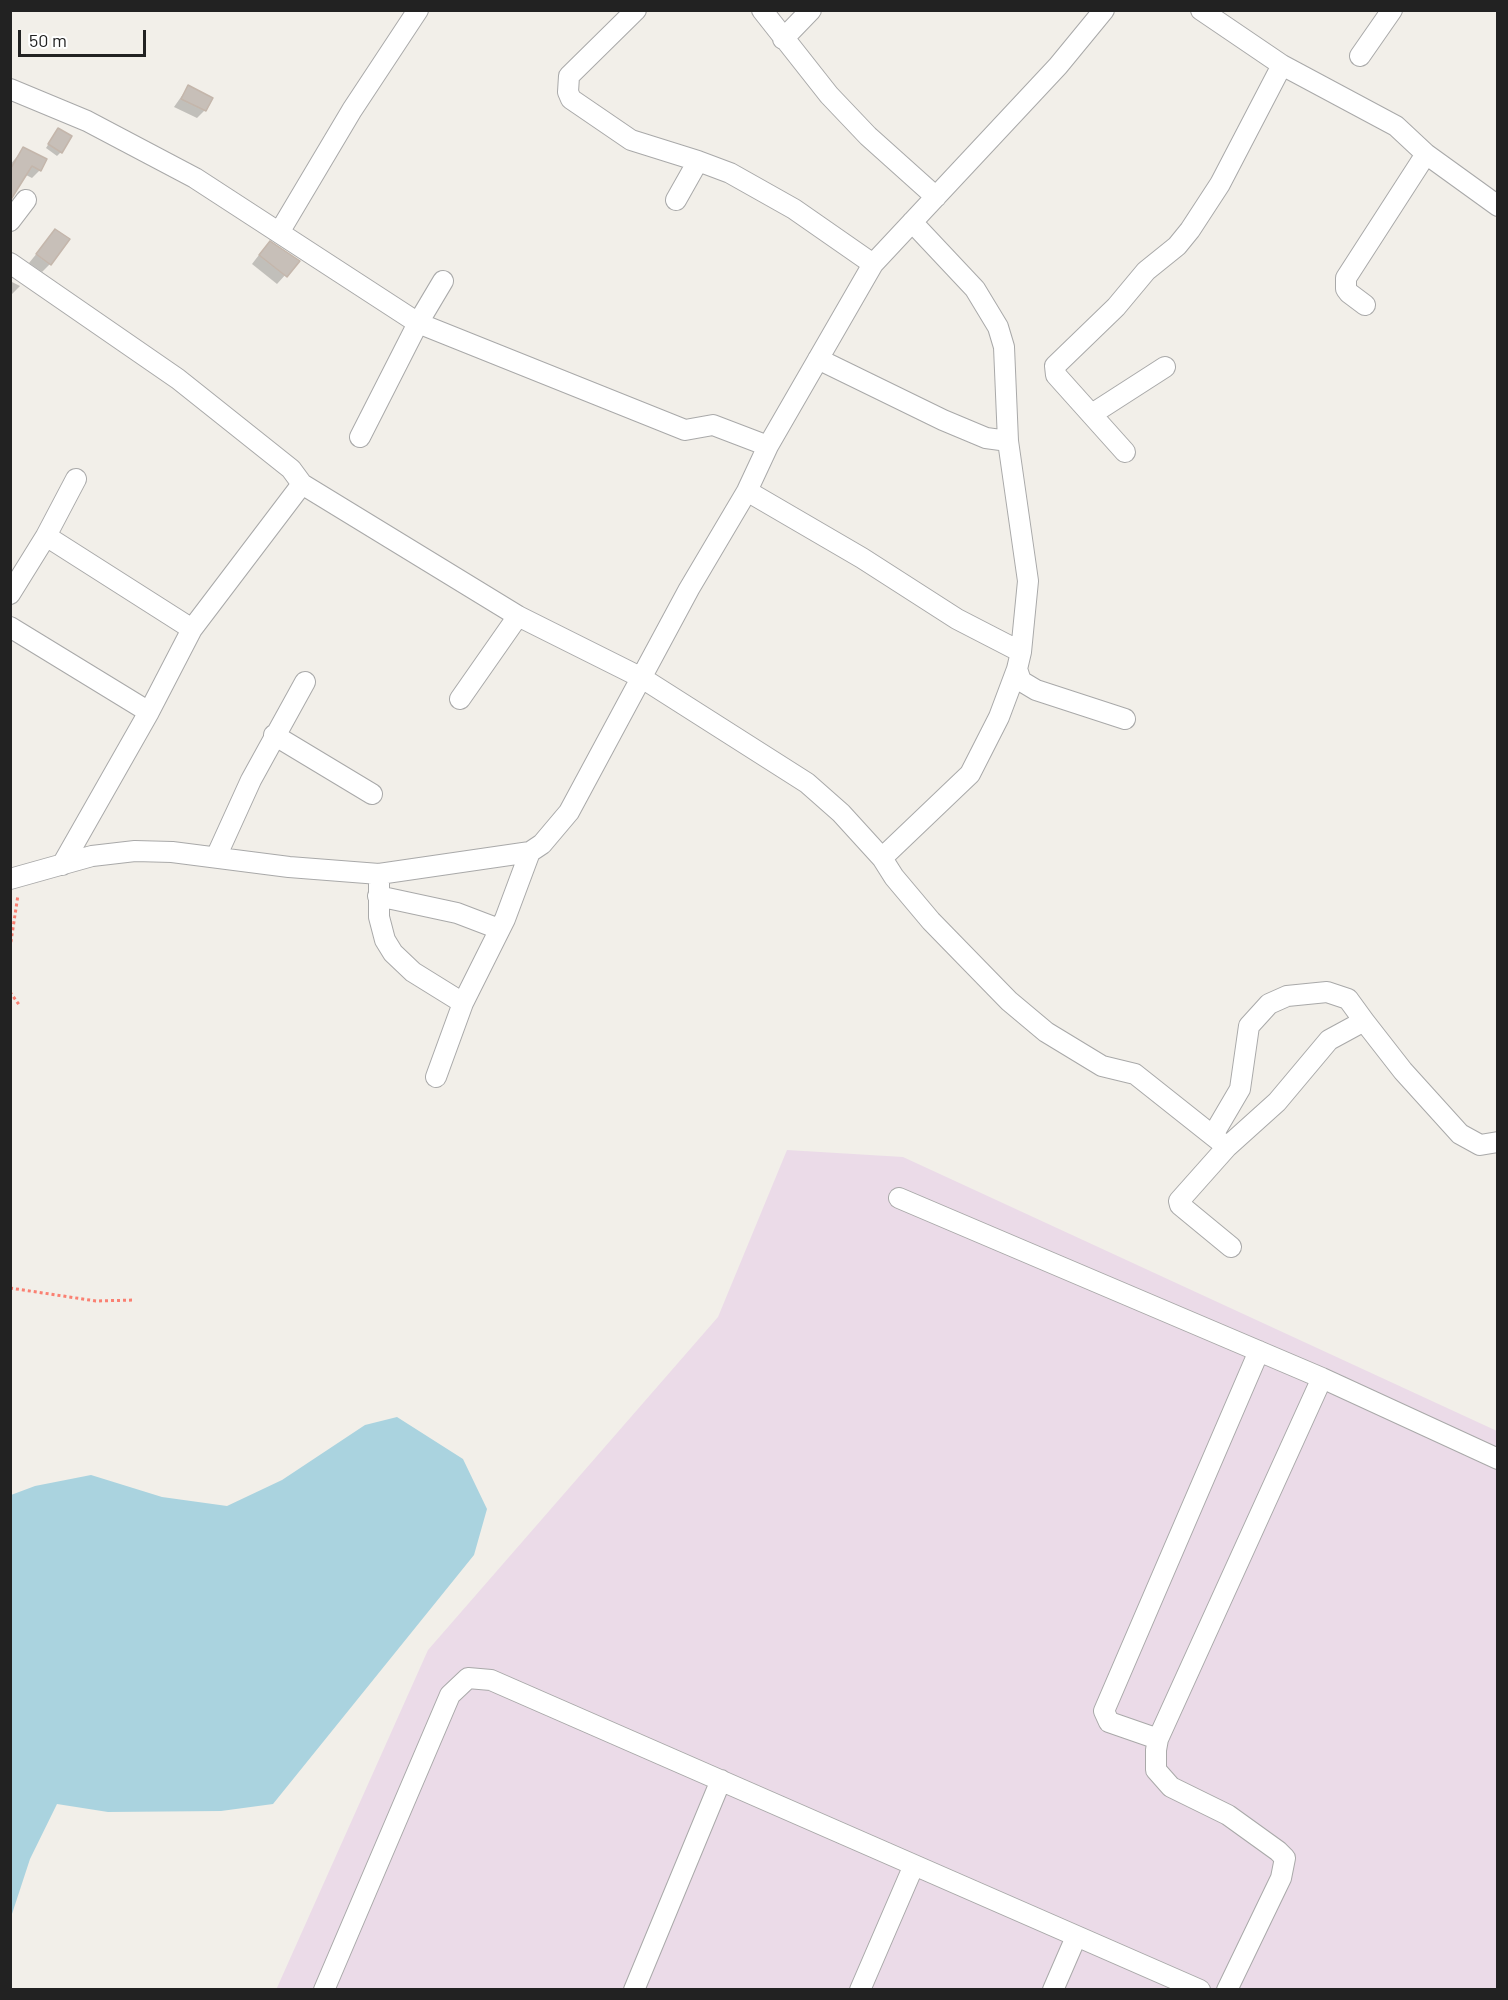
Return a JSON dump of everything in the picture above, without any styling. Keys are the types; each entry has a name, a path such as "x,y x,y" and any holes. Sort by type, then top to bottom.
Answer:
{"street":[{"path":"280,231 352,110 418,10"},
{"path":"636,10 569,76 568,92 571,99 631,140 730,173 794,209 873,264"},
{"path":"762,10 829,94 868,136 936,197"},
{"path":"783,39 811,10"},
{"path":"16,877 92,856 135,851 172,852 379,874 530,852 542,844 569,813 747,491 768,446 873,264 1050,74 1104,10"},
{"path":"1201,10 1282,65 1396,126 1426,154 1497,206"},
{"path":"1360,56 1392,10"},
{"path":"1125,452 1056,375 1055,366 1116,307 1146,271 1176,246 1190,230 1220,184 1282,65"},
{"path":"10,88 87,122 185,172 280,231 418,323 685,430 713,425 768,446"},
{"path":"1365,305 1349,293 1346,288 1346,278 1426,154"},
{"path":"676,200 698,161"},
{"path":"10,220 26,201"},
{"path":"912,222 959,269 998,327 1004,347 1007,371 1008,441 1028,581 1019,661 1021,681 1036,690 1125,719"},
{"path":"10,263 178,379 291,470 302,484 518,616 642,678 807,783 841,813 882,858 894,877 931,921 1009,1001 1046,1032 1102,1066 1135,1074 1220,1141"},
{"path":"360,437 418,323 443,281"},
{"path":"818,359 943,420 986,438 1008,441"},
{"path":"1092,414 1165,367"},
{"path":"10,594 46,536 76,479"},
{"path":"62,865 149,712 192,629 302,484"},
{"path":"747,491 862,558 1019,661"},
{"path":"46,536 192,629"},
{"path":"460,699 518,616"},
{"path":"10,627 149,712"},
{"path":"882,858 970,774 999,717 1019,661"},
{"path":"216,857 274,735 305,682"},
{"path":"274,735 372,794"},
{"path":"436,1077 463,1003 500,929 530,852"},
{"path":"379,874 379,917 393,953 413,972 463,1003"},
{"path":"378,896 457,913 500,929"},
{"path":"1231,1247 1179,1201 1220,1141 1240,1089 1249,1026 1269,1004 1287,996 1327,992 1348,999 1403,1071 1461,1134 1480,1145 1497,1143"},
{"path":"1220,1141 1277,1102 1329,1040 1364,1020"},
{"path":"898,1198 1322,1378 1497,1459"},
{"path":"1158,1739 1109,1722 1104,1711 1259,1351"},
{"path":"1227,1989 1281,1878 1285,1858 1228,1815 1170,1787 1156,1770 1158,1739 1322,1378"},
{"path":"324,1989 450,1695 468,1678 491,1680 1198,1989"},
{"path":"634,1989 722,1780"},
{"path":"860,1989 915,1865"},
{"path":"1053,1989 1076,1937"}],"path":[{"path":"10,948 16,877"},
{"path":"10,992 20,1006"},
{"path":"10,1288 96,1301 135,1300"}],"shaded area":[{"path":"787,1150 903,1157 1497,1431 1497,1989 276,1990 428,1650 718,1317"}],"water":[{"path":"397,1417 463,1459 487,1509 474,1555 273,1804 221,1811 108,1812 57,1804 30,1859 11,1917 11,1495 35,1486 91,1475 162,1497 227,1506 282,1480 365,1425"}],"building":[{"path":"188,85 213,98 206,111 181,99"},
{"path":"58,128 72,136 62,153 48,144"},
{"path":"23,147 47,159 41,171 32,166 10,201 10,170"},
{"path":"55,229 70,239 51,265 36,254"},
{"path":"270,241 300,261 287,277 259,255"}]}
